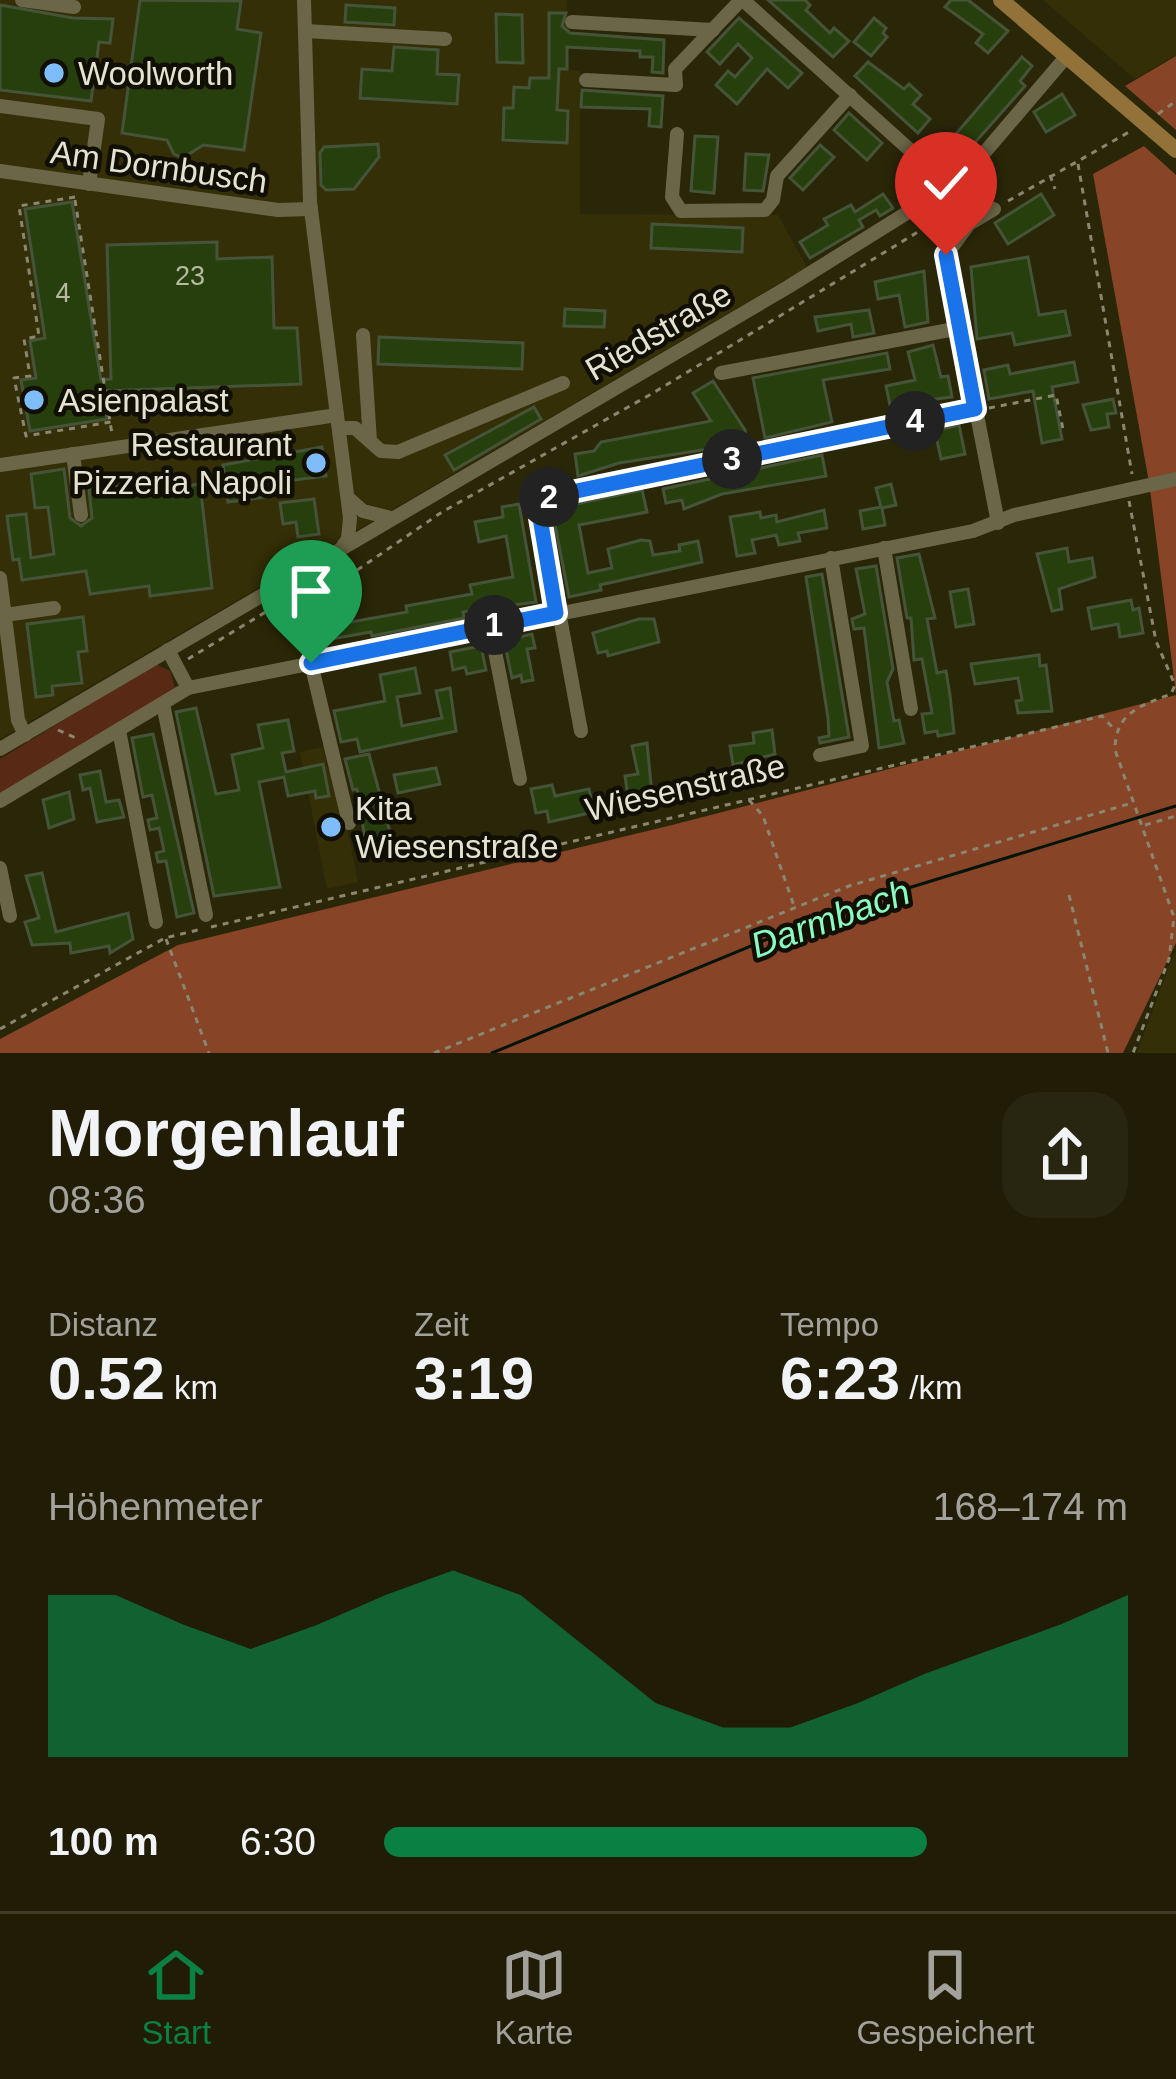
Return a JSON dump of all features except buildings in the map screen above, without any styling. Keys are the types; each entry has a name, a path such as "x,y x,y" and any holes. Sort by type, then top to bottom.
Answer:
{"main road":[{"path":"1000,0 1176,150"}],"street":[{"path":"22,0 74,7"},
{"path":"304,0 311,209 350,526 341,549"},
{"path":"586,80 676,85 675,69 742,0 950,186"},
{"path":"572,22 712,30"},
{"path":"305,31 445,39"},
{"name":"Riedstraße","path":"0,749 788,287 950,186 973,166 1066,57"},
{"path":"677,134 673,197 680,211 765,210 773,200 776,176 850,94"},
{"path":"0,106 98,119 89,184"},
{"name":"Am Dornbusch","path":"0,171 278,210 311,209"},
{"path":"994,209 969,224 946,255 998,523"},
{"path":"721,374 960,328"},
{"path":"363,335 370,441"},
{"path":"0,465 338,422 356,428 381,452 398,452 563,383"},
{"path":"581,731 538,516 543,499 976,410"},
{"path":"73,454 81,515"},
{"path":"0,801 188,688 884,548 1176,479"},
{"path":"348,498 363,511 391,518"},
{"path":"884,548 911,709"},
{"name":"Wiesenstraße","path":"820,755 862,746 831,558"},
{"path":"0,578 17,717 25,735"},
{"path":"4,615 54,608"},
{"path":"490,626 520,778"},
{"path":"169,650 188,688"},
{"path":"311,663 350,823"},
{"path":"163,704 206,915"},
{"path":"119,730 156,922"},
{"path":"0,868 10,916"}],"path":[{"path":"994,209 1176,101"},
{"path":"1078,161 1136,492 1129,498 1156,641 1175,685 1171,694 1126,714 1115,730 1115,750 1174,917 1169,958 1133,1053"},
{"path":"1051,175 1055,189"},
{"path":"71,181 115,448"},
{"path":"75,197 19,206 39,337 24,339 30,377 14,378 26,436 111,422"},
{"path":"177,666 297,593 353,573 442,512 653,393 959,207"},
{"path":"976,410 1056,395 1064,434"},
{"name":"Wiesenstraße","path":"0,1029 165,938 1102,716 1115,730"},
{"path":"47,722 89,747"},
{"path":"748,800 764,816 795,908"},
{"path":"434,1053 850,886 1133,802"},
{"path":"1143,825 1176,816"},
{"path":"1069,895 1108,1053"},
{"path":"165,938 209,1053"}],"shaded area":[{"path":"0,0 567,0 568,70 580,71 580,214 778,215 807,267 0,739"},
{"path":"1043,0 1176,0 1176,55 1135,79"},
{"path":"1176,56 1176,130 1125,86"},
{"path":"1144,146 1176,175 1176,694 1149,482 1093,174"},
{"path":"156,664 170,671 175,688 0,795 0,759"},
{"path":"1176,695 1176,943 1123,1053 0,1053 0,1039 178,945 672,825"},
{"name":"Kita Wiesenstraße","path":"323,747 328,769 336,771 358,882 327,889 300,752"},
{"path":"1176,951 1176,1053 1137,1053 1171,961"}],"waterway":[{"name":"Darmbach","path":"492,1053 843,908 1176,806"}],"place":[{"name":"Woolworth","path":"54,73"},
{"name":"Asienpalast","path":"34,400"},
{"name":"Restaurant Pizzeria Napoli","path":"316,463"},
{"name":"Kita Wiesenstraße","path":"331,827"}],"route":[{"path":"311,663 556,613 538,506 543,499 975,409 946,255"}]}
